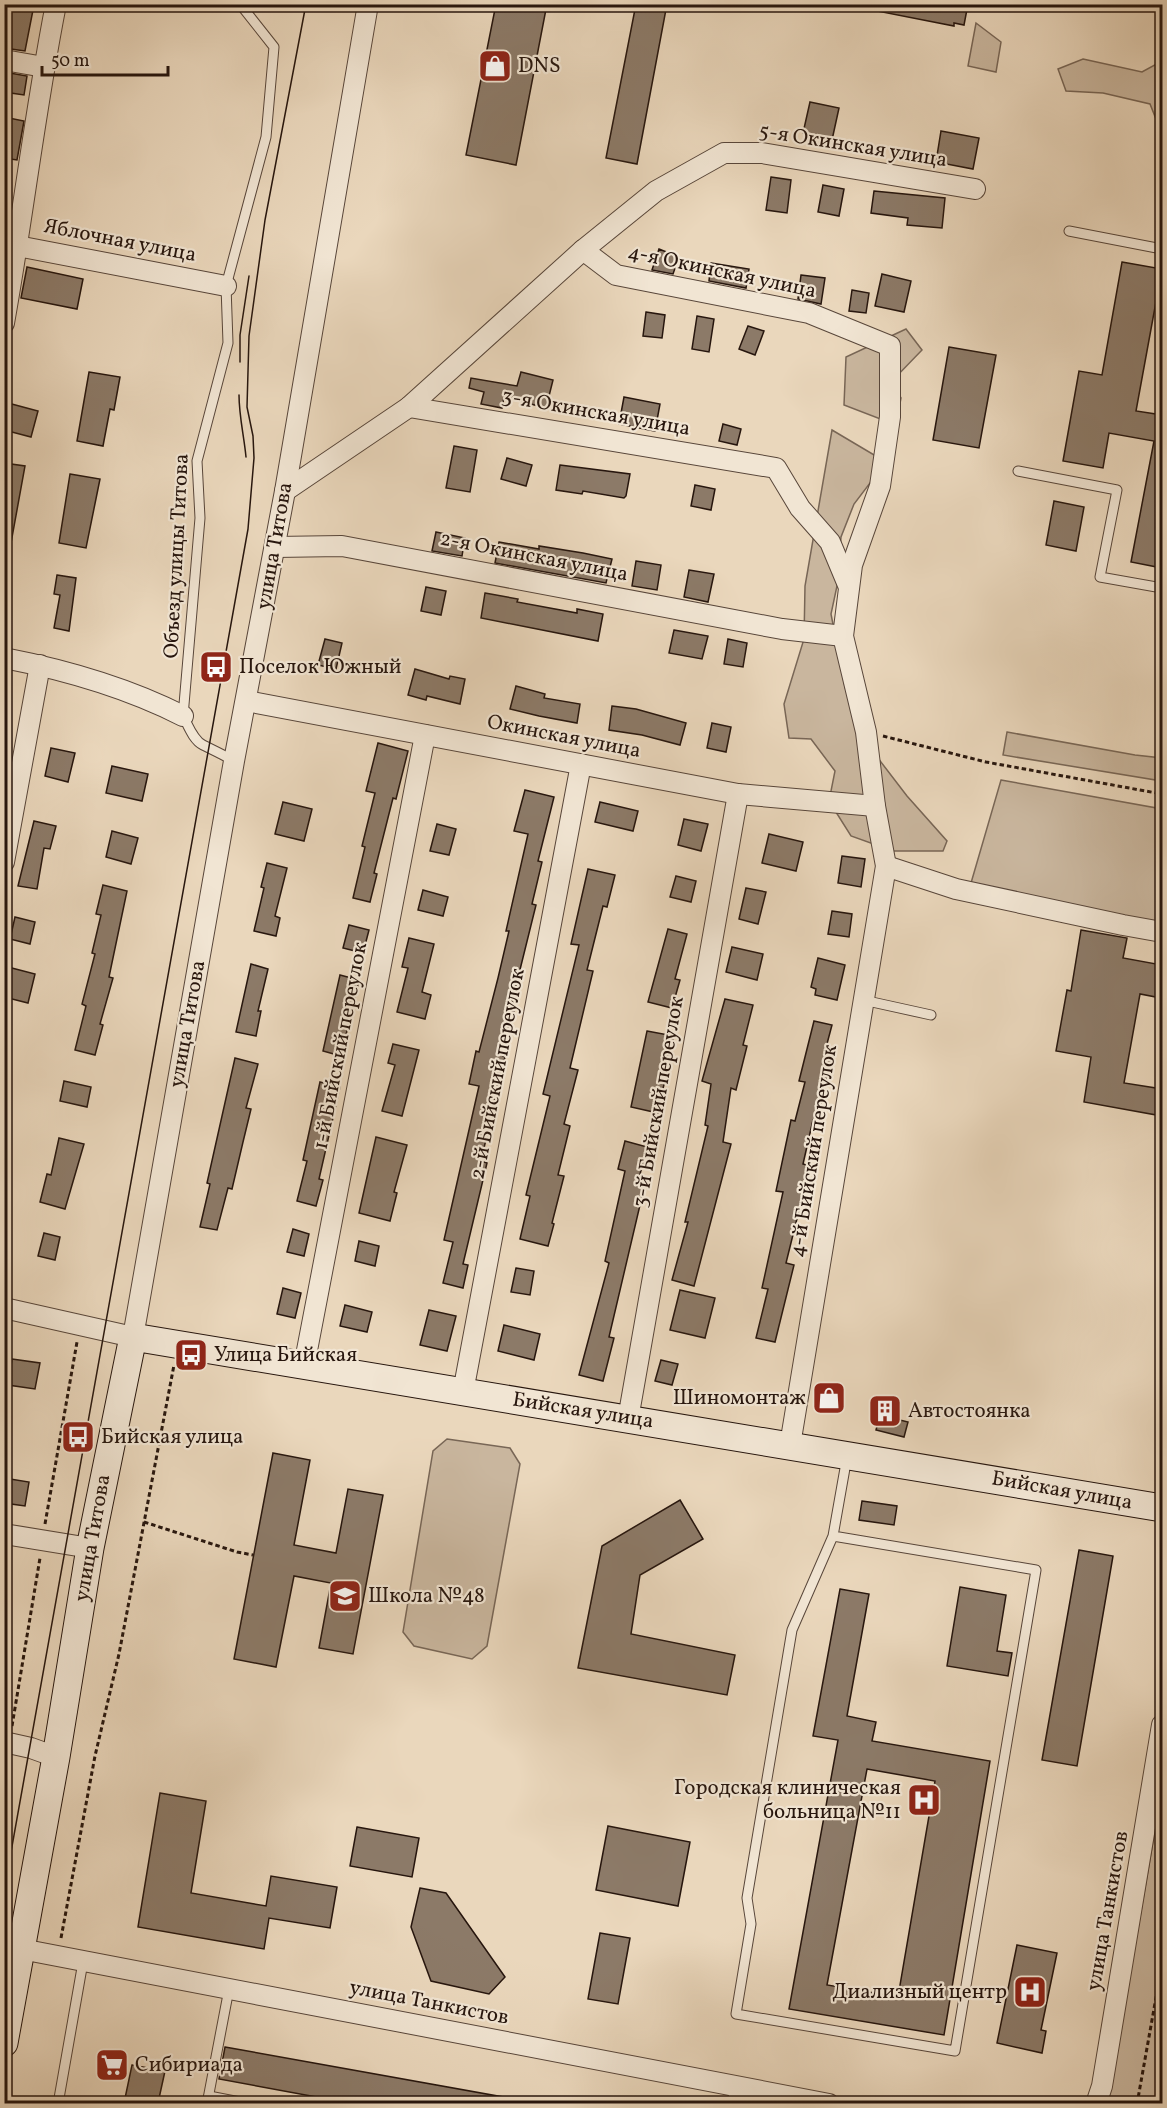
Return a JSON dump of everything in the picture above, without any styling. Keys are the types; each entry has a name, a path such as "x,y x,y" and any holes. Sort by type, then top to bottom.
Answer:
{"street":[{"path":"4,323 11,244 56,4"},
{"name":"улица Титова","path":"4,2043 14,1962 56,1756 90,1548 133,1337 234,761 285,491 368,4"},
{"path":"4,60 44,67"},
{"name":"5-я Окинская улица","path":"583,250 656,191 724,153 762,153 975,189"},
{"name":"Яблочная улица","path":"11,244 226,286"},
{"path":"285,491 409,407 583,250"},
{"name":"4-я Окинская улица","path":"583,250 616,275 809,313 890,346 890,417 880,486 852,565 849,585"},
{"name":"3-я Окинская улица","path":"409,407 776,468 800,508 830,542 849,585"},
{"name":"2-я Окинская улица","path":"275,547 342,546 782,629 843,636"},
{"path":"849,585 843,636 866,732 875,807 886,866 956,889 1162,932"},
{"path":"4,658 39,665 149,699 183,716"},
{"path":"4,862 39,665"},
{"name":"Окинская улица","path":"246,701 738,794 875,807"},
{"name":"1-й Бийский переулок","path":"304,1366 425,735"},
{"name":"2-й Бийский переулок","path":"463,1392 581,764"},
{"name":"3-й Бийский переулок","path":"628,1419 738,794"},
{"name":"4-й Бийский переулок","path":"790,1445 886,866"},
{"name":"Бийская улица","path":"4,1308 178,1345 1162,1508"},
{"path":"4,1534 90,1548"},
{"name":"улица Танкистов","path":"1096,2103 1102,2085 1162,1725"},
{"path":"4,1742 56,1756"},
{"name":"улица Танкистов","path":"14,1962 57,1956 229,1989 734,2095 828,2103"}],"lane":[{"name":"Объезд улицы Титова","path":"183,716 200,518 197,461 228,343 226,286 266,136 274,47 240,4"},
{"path":"1069,231 1162,249"},
{"path":"1018,471 1117,490 1100,577 1162,588"},
{"path":"183,716 191,732 202,745 209,746 234,761"},
{"path":"863,1000 931,1015"},
{"path":"833,1536 1036,1570 955,2051 736,2014 751,1924 747,1898 792,1630 833,1536 847,1454"},
{"path":"58,2103 83,1962"},
{"path":"229,1989 208,2100 250,2103"}],"path":[{"path":"866,732 986,762 1162,794"},
{"path":"57,1956 95,1756 119,1654 178,1345"},
{"path":"144,1522 253,1555"},
{"path":"1137,2103 1162,1964"}],"shaded area":[{"path":"976,23 1001,42 996,72 968,66"},
{"path":"1083,59 1142,72 1162,61 1162,127 1158,124 1150,104 1103,93 1066,91 1058,69"},
{"path":"906,329 922,350 891,382 901,398 896,425 844,405 846,357"},
{"path":"832,430 886,462 854,504 841,537 837,586 831,614 845,687 861,736 907,796 947,841 943,851 893,851 851,836 829,801 835,771 811,739 789,738 784,704 804,639 805,586"},
{"path":"1007,732 1162,758 1162,781 1003,755"},
{"path":"1001,780 1162,809 1162,922 1099,913 971,883"},
{"path":"447,1439 510,1448 520,1464 487,1646 472,1659 414,1646 403,1632 433,1451"},
{"path":"1162,1789 1162,2103 1108,2103"}],"building":[{"path":"4,4 33,10 25,51 4,48"},
{"path":"496,4 547,4 516,165 466,155"},
{"path":"636,4 667,4 637,164 606,158"},
{"path":"877,4 968,4 964,25 954,23 954,26 877,11"},
{"path":"4,72 27,76 24,95 4,92"},
{"path":"810,102 839,108 832,140 803,133"},
{"path":"4,117 24,121 17,160 4,158"},
{"path":"941,131 979,138 973,169 936,162"},
{"path":"771,177 791,180 787,213 766,210"},
{"path":"823,185 844,189 839,216 818,212"},
{"path":"874,191 945,198 942,228 907,225 908,218 871,213"},
{"path":"659,249 679,257 673,274 652,270"},
{"path":"1122,262 1162,269 1136,411 1162,415 1162,568 1131,562 1154,441 1109,433 1103,468 1063,461 1079,371 1102,375"},
{"path":"711,263 749,269 746,288 709,281"},
{"path":"27,267 83,279 77,309 21,298"},
{"path":"882,274 911,281 904,312 875,306"},
{"path":"801,275 825,278 821,304 798,299"},
{"path":"852,290 869,293 866,313 849,311"},
{"path":"646,312 665,315 662,338 643,336"},
{"path":"697,316 714,319 709,352 692,349"},
{"path":"748,326 764,331 755,355 739,349"},
{"path":"949,347 996,355 979,448 933,440"},
{"path":"89,372 120,377 114,410 110,409 103,446 77,441"},
{"path":"521,372 553,380 546,408 504,397 502,408 481,404 484,392 469,388 471,378 517,386"},
{"path":"624,397 660,404 655,431 619,424"},
{"path":"8,403 38,411 31,437 4,430 4,416"},
{"path":"723,424 741,429 737,445 719,441"},
{"path":"454,446 477,450 470,492 446,488"},
{"path":"507,458 532,465 526,486 501,479"},
{"path":"4,463 25,466 11,543 4,542"},
{"path":"560,465 630,474 626,496 624,498 583,491 582,494 556,490"},
{"path":"70,474 100,479 86,548 59,543"},
{"path":"695,485 715,489 711,510 691,506"},
{"path":"1054,501 1084,507 1076,551 1046,545"},
{"path":"436,532 465,538 462,556 432,551"},
{"path":"499,542 539,549 539,546 612,559 606,583 495,563"},
{"path":"636,561 661,565 657,590 632,586"},
{"path":"689,570 714,574 708,602 684,597"},
{"path":"57,575 76,578 69,631 54,628 60,595 54,594"},
{"path":"426,587 446,591 441,615 421,611"},
{"path":"485,593 518,599 517,602 577,613 577,609 603,614 598,641 481,618"},
{"path":"674,630 708,636 702,659 669,653"},
{"path":"325,639 342,643 336,669 318,665"},
{"path":"728,639 747,643 743,667 724,664"},
{"path":"415,669 449,679 450,676 465,679 460,704 427,696 426,700 408,695"},
{"path":"516,686 545,694 544,698 580,704 577,723 510,709"},
{"path":"612,706 636,709 686,723 680,745 642,735 609,730"},
{"path":"712,723 731,727 726,752 707,748"},
{"path":"378,743 408,751 396,799 393,798 374,873 377,874 370,902 353,898 365,847 362,846 375,793 366,791"},
{"path":"51,748 75,753 68,782 45,776"},
{"path":"112,766 148,774 142,801 106,793"},
{"path":"525,790 554,797 538,861 542,862 532,904 536,905 512,1002 516,1003 481,1161 487,1163 463,1264 468,1265 463,1288 443,1283 453,1242 444,1240 479,1086 469,1084 476,1051 479,1052 498,978 528,834 514,831"},
{"path":"283,802 312,809 304,841 275,834"},
{"path":"600,802 638,811 633,831 595,822"},
{"path":"684,819 708,824 701,851 678,845"},
{"path":"34,821 56,826 50,849 44,848 37,889 18,886"},
{"path":"437,824 456,829 449,855 430,851"},
{"path":"112,831 138,838 131,864 106,857"},
{"path":"769,834 803,842 796,871 762,863"},
{"path":"842,856 865,859 861,887 838,883"},
{"path":"267,863 287,868 275,916 280,918 276,936 254,931"},
{"path":"588,869 615,875 607,907 603,906 587,970 593,971 570,1068 578,1070 564,1124 570,1126 558,1175 564,1176 548,1246 520,1239 530,1196 526,1195 550,1096 543,1094 579,945 571,944"},
{"path":"676,876 696,881 691,902 670,897"},
{"path":"103,885 127,891 109,977 113,978 100,1024 103,1025 95,1055 75,1050 86,1006 82,1004 95,954 92,953 101,915 96,914"},
{"path":"746,888 766,892 758,924 739,919"},
{"path":"423,890 448,897 443,916 418,910"},
{"path":"832,911 852,914 849,937 828,934"},
{"path":"15,917 35,922 30,944 10,939"},
{"path":"349,925 369,930 363,953 343,948"},
{"path":"668,929 687,934 675,979 680,980 672,1008 648,1002"},
{"path":"1081,930 1127,938 1123,958 1162,965 1161,998 1140,994 1124,1083 1162,1089 1162,1116 1084,1102 1091,1057 1056,1051 1067,990 1071,991"},
{"path":"409,938 434,944 422,992 431,995 425,1019 397,1012 408,968 402,967"},
{"path":"732,947 763,954 757,980 726,972"},
{"path":"818,958 845,965 837,1000 815,995 816,989 811,987"},
{"path":"251,964 268,969 258,1011 261,1011 256,1036 236,1032"},
{"path":"8,967 35,974 28,1003 4,997 4,981"},
{"path":"340,975 359,980 341,1056 323,1051"},
{"path":"725,999 753,1005 743,1045 747,1046 736,1090 731,1088 723,1142 731,1144 694,1286 672,1280 688,1222 685,1222 708,1126 705,1125 711,1084 702,1081"},
{"path":"814,1021 832,1025 824,1055 832,1057 817,1121 813,1120 803,1164 810,1166 786,1263 794,1265 775,1342 756,1338 768,1289 762,1288 783,1192 776,1191 791,1120 795,1121 805,1082 799,1081"},
{"path":"647,1031 674,1036 658,1113 631,1107"},
{"path":"393,1044 419,1050 402,1116 382,1111 395,1065 388,1063"},
{"path":"235,1058 258,1064 246,1108 251,1109 232,1189 228,1188 217,1230 200,1227 210,1184 207,1183"},
{"path":"64,1081 91,1087 87,1107 60,1101"},
{"path":"320,1082 340,1087 319,1179 323,1180 316,1206 297,1201 307,1161 303,1160"},
{"path":"376,1137 407,1145 394,1192 397,1193 390,1221 359,1213"},
{"path":"59,1138 84,1144 65,1209 40,1202 47,1174 51,1175"},
{"path":"625,1141 647,1147 637,1186 644,1188 609,1337 614,1338 603,1381 579,1375 609,1263 605,1261 625,1171 618,1169"},
{"path":"293,1229 309,1234 304,1256 287,1252"},
{"path":"44,1233 60,1237 55,1260 38,1256"},
{"path":"359,1241 379,1246 375,1266 355,1261"},
{"path":"516,1268 534,1271 530,1295 511,1292"},
{"path":"283,1288 301,1293 295,1318 277,1314"},
{"path":"680,1290 715,1298 705,1338 670,1330"},
{"path":"345,1305 372,1312 367,1332 340,1326"},
{"path":"429,1310 456,1316 447,1351 420,1345"},
{"path":"504,1325 540,1334 534,1360 498,1351"},
{"path":"12,1359 40,1363 35,1389 8,1385"},
{"path":"661,1360 678,1364 672,1385 655,1381"},
{"path":"880,1415 908,1422 904,1437 876,1430"},
{"path":"273,1453 310,1460 294,1545 336,1553 348,1489 383,1495 353,1654 319,1648 331,1583 294,1576 276,1667 234,1659"},
{"path":"4,1478 29,1482 25,1506 4,1503"},
{"path":"680,1500 703,1539 640,1575 631,1634 735,1655 727,1695 578,1668 602,1546"},
{"path":"862,1501 897,1506 894,1525 859,1520"},
{"path":"1079,1550 1113,1556 1077,1766 1042,1760"},
{"path":"960,1587 1006,1595 997,1651 1012,1653 1008,1676 947,1666"},
{"path":"840,1589 869,1594 847,1716 876,1722 872,1741 990,1761 944,2035 789,2009 838,1740 813,1736","holes":["867,1769 935,1781 898,1997 827,1985"]},
{"path":"160,1793 206,1801 191,1893 266,1906 271,1876 337,1887 330,1928 269,1918 264,1949 138,1927"},
{"path":"608,1826 690,1842 678,1906 596,1890"},
{"path":"357,1827 419,1838 412,1877 350,1866"},
{"path":"420,1888 446,1893 505,1977 489,1994 431,1981 411,1927"},
{"path":"600,1933 630,1938 618,2004 588,1999"},
{"path":"1017,1945 1057,1953 1041,2030 1046,2031 1042,2053 997,2043"},
{"path":"225,2047 503,2097 503,2103 349,2103 219,2079"},
{"path":"132,2065 165,2071 158,2103 124,2103"}],"tram line":[{"path":"4,1891 248,529 254,458 253,436 247,407 249,336 265,220 306,4"},
{"path":"240,362 240,335 249,276"},
{"path":"239,395 246,457"}],"place":[{"name":"DNS","path":"495,66"},
{"name":"Поселок Южный","path":"216,667"},
{"name":"Улица Бийская","path":"191,1355"},
{"name":"Шиномонтаж","path":"829,1398"},
{"name":"Автостоянка","path":"885,1411"},
{"name":"Бийская улица","path":"78,1437"},
{"name":"Школа №48","path":"345,1596"},
{"name":"Городская клиническая больница №11","path":"924,1800"},
{"name":"Диализный центр","path":"1030,1992"},
{"name":"Сибириада","path":"112,2065"}]}
